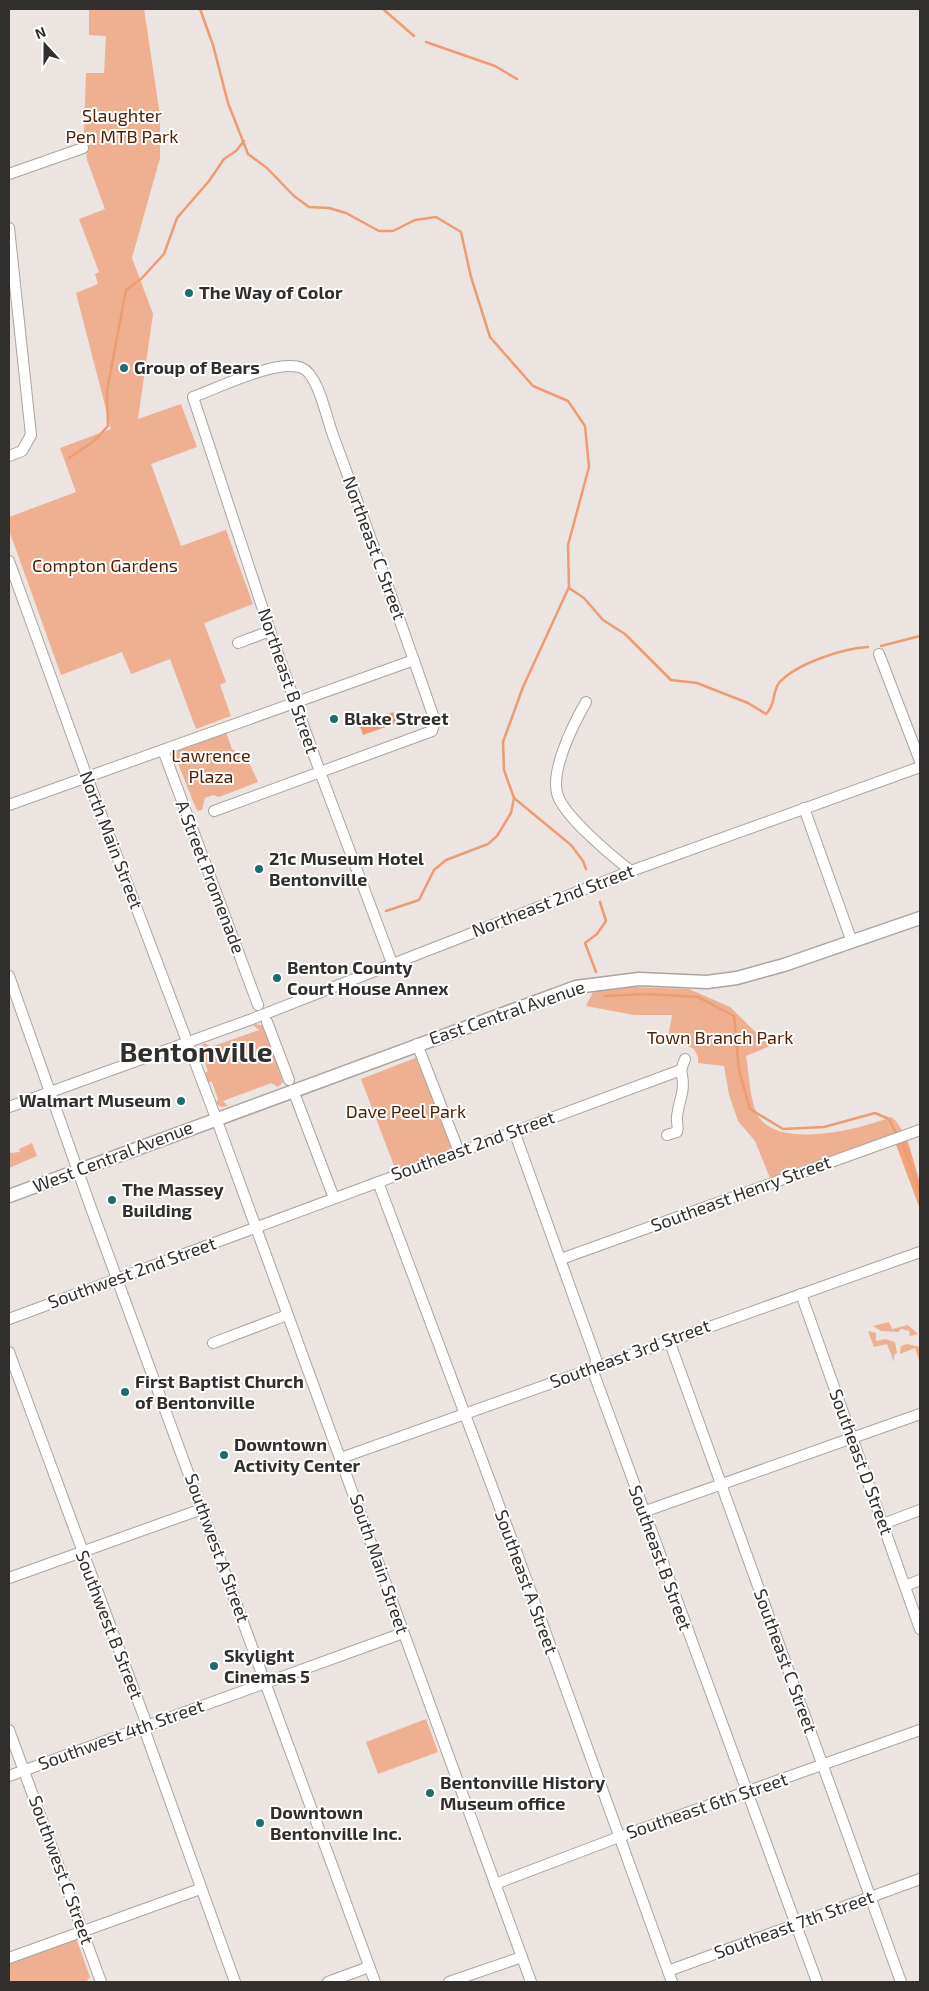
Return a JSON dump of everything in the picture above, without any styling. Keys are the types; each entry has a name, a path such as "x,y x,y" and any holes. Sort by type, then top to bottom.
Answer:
{"main road":[{"name":"East Central Avenue","path":"216,1118 576,987 639,979 707,982 737,978 768,970 920,918"},
{"name":"West Central Avenue","path":"9,1196 216,1118"}],"street":[{"path":"9,174 83,148"},
{"path":"9,228 14,315 31,435 22,451 9,456"},
{"name":"Northeast B Street","path":"304,368 292,365 271,369 193,397 270,631 320,772 392,962"},
{"name":"Northeast C Street","path":"304,368 315,379 325,414 393,598 435,721 432,731 320,772"},
{"name":"North Main Street","path":"9,561 86,777 216,1118"},
{"path":"238,643 270,631"},
{"path":"879,654 920,761"},
{"path":"9,805 414,660"},
{"path":"586,702 571,728 561,758 557,792 564,805 601,848 631,871"},
{"name":"A Street Promenade","path":"163,750 258,1005"},
{"name":"Northeast 2nd Street","path":"9,1107 188,1042 631,871 920,767"},
{"path":"214,811 320,772"},
{"path":"804,808 852,942"},
{"name":"Southwest A Street","path":"9,976 375,1982"},
{"path":"267,1022 289,1080"},
{"path":"417,1044 458,1152"},
{"path":"667,1135 677,1132 677,1118 685,1086 681,1070 685,1059"},
{"name":"Southeast 2nd Street","path":"255,1228 681,1070"},
{"path":"296,1098 334,1198"},
{"name":"South Main Street","path":"216,1118 531,1982"},
{"name":"Southeast Henry Street","path":"561,1259 920,1130"},
{"name":"Southeast B Street","path":"514,1131 596,1359 594,1374 818,1982"},
{"name":"Southeast A Street","path":"378,1182 672,1982"},
{"name":"Southwest 2nd Street","path":"9,1319 255,1228"},
{"name":"Southeast 3rd Street","path":"341,1458 920,1252"},
{"name":"Southeast D Street","path":"801,1294 920,1629"},
{"path":"213,1343 287,1315"},
{"name":"Southeast C Street","path":"669,1340 901,1982"},
{"name":"Southwest B Street","path":"9,1352 81,1552 147,1725 146,1734 235,1982"},
{"path":"644,1512 920,1414"},
{"path":"9,1578 202,1509"},
{"path":"883,1524 920,1510"},
{"path":"905,1586 920,1580"},
{"name":"Southwest 4th Street","path":"9,1776 403,1633"},
{"name":"Southwest C Street","path":"9,1730 101,1982"},
{"name":"Southeast 6th Street","path":"496,1884 619,1837 920,1730"},
{"name":"Southeast 7th Street","path":"668,1971 920,1878"},
{"path":"9,1958 200,1888"},
{"path":"449,1982 522,1957"},
{"path":"328,1982 369,1967"}],"green space":[{"name":"Compton Gardens","path":"89,9 144,9 160,115 160,158 132,258 153,314 138,419 181,404 197,447 151,464 181,546 226,530 253,604 204,623 226,682 220,685 231,716 196,729 170,659 131,674 122,652 61,675 9,530 9,517 76,492 60,448 111,429 76,293 98,284 95,274 99,272 79,219 105,209 87,160 84,131 86,73 104,73 106,36 89,35"},
{"name":"Lawrence Plaza","path":"226,732 232,749 248,760 258,782 219,797 213,795 205,798 202,810 197,811 173,751"},
{"name":"Town Branch Park","path":"632,987 689,989 730,1007 770,1046 746,1056 754,1107 761,1120 772,1128 787,1133 805,1135 824,1134 843,1131 891,1117 903,1132 770,1178 755,1141 738,1121 729,1095 724,1066 698,1063 698,1057 694,1049 686,1045 680,1046 668,1037 672,1015 634,1015 586,1006 593,992"},
{"path":"253,1025 264,1026 283,1082 278,1087 271,1083 223,1101 228,1106 221,1107 216,1103 218,1099 212,1082 208,1082 205,1073 208,1071 201,1054 198,1055 198,1048 205,1043 211,1047 259,1030"},
{"name":"Dave Peel Park","path":"418,1057 451,1148 449,1151 396,1171 361,1079"},
{"path":"32,1143 37,1156 9,1168 9,1153 20,1152 19,1149"},
{"path":"889,1322 892,1329 908,1325 918,1334 910,1336 909,1331 901,1329 898,1332 881,1331 873,1326"},
{"path":"868,1331 876,1333 876,1341 885,1339 895,1342 897,1353 894,1355 894,1362 887,1344 874,1347"},
{"path":"907,1344 920,1347 920,1363 915,1348 900,1354 901,1346"},
{"path":"426,1719 438,1752 378,1774 366,1742"},
{"path":"76,1938 90,1977 86,1982 9,1982 9,1962"}],"shaded area":[{"path":"393,712 397,723 363,735 359,724"},
{"path":"904,1138 908,1142 920,1183 920,1209 895,1142"}],"waterway":[{"path":"200,9 213,45 228,103 248,154 267,168 294,196 309,207 329,208 346,213 379,231 393,231 415,220 436,217 461,232 471,277 490,337 533,386 568,401 585,426 589,467 568,545 569,587 523,687 503,742 504,770 514,798 571,845 583,861 586,869"},
{"path":"383,9 414,36"},
{"path":"426,42 495,66 517,79"},
{"path":"69,458 94,441 108,426 107,391 126,290 142,278 164,254 177,218 209,181 224,159 236,151 244,141"},
{"path":"569,588 584,598 603,620 625,634 671,680 697,683 748,703 766,714 771,706 775,690 786,676 820,658 846,650 868,647"},
{"path":"881,646 920,636"},
{"path":"386,911 419,900 434,870 446,860 488,844 497,836 511,813 514,798"},
{"path":"596,972 585,943 597,934 606,921 600,902"},
{"path":"605,996 647,994 698,997 734,1016 739,1070 750,1109 783,1129 824,1127 875,1113 889,1119 896,1133"},
{"path":"903,1144 920,1192"}],"place":[{"name":"The Way of Color","path":"189,293"},
{"name":"Group of Bears","path":"124,368"},
{"name":"Blake Street","path":"334,719"},
{"name":"21c Museum Hotel Bentonville","path":"259,869"},
{"name":"Benton County Court House Annex","path":"277,978"},
{"name":"Walmart Museum","path":"181,1101"},
{"name":"The Massey Building","path":"112,1200"},
{"name":"First Baptist Church of Bentonville","path":"125,1392"},
{"name":"Downtown Activity Center","path":"224,1455"},
{"name":"Skylight Cinemas 5","path":"214,1666"},
{"name":"Bentonville History Museum office","path":"430,1793"},
{"name":"Downtown Bentonville Inc.","path":"260,1823"}],"district":[{"name":"Bentonville","path":"196,1052"}],"park label":[{"name":"Slaughter Pen MTB Park","path":"122,126"}]}
